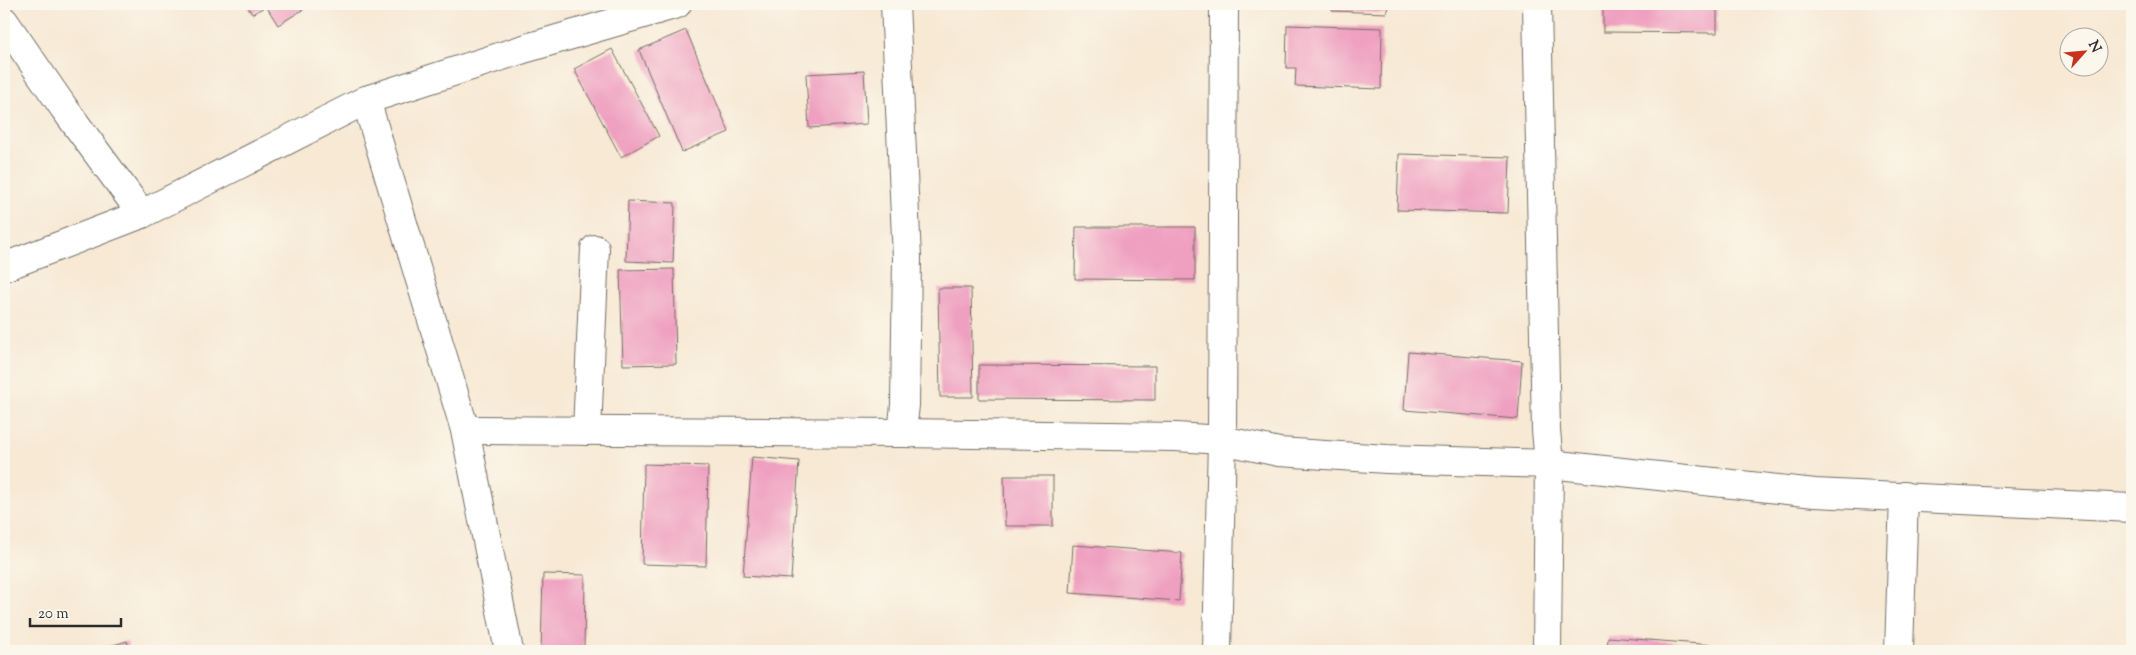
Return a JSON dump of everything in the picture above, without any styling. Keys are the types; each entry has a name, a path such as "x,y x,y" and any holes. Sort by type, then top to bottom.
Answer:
{"street":[{"path":"4,267 142,214 366,100 527,48 677,4"},
{"path":"895,4 907,258 905,405 902,433"},
{"path":"1217,651 1222,440 1224,4"},
{"path":"1537,4 1546,430 1549,464 1547,651"},
{"path":"4,21 64,108 142,214"},
{"path":"366,100 466,430 509,651"},
{"path":"588,431 595,249"},
{"path":"466,430 1176,436 1222,440 1279,452 1386,459 1549,464 1815,493 2132,508"},
{"path":"1899,651 1904,496"}],"building":[{"path":"246,4 312,4 278,25 266,6 252,14"},
{"path":"1333,4 1388,4 1387,13 1332,11"},
{"path":"1603,4 1717,4 1717,33 1603,32"},
{"path":"1287,25 1382,28 1381,89 1295,86 1296,68 1286,68"},
{"path":"686,30 729,132 682,152 639,50"},
{"path":"612,49 659,136 621,157 574,69"},
{"path":"864,71 867,124 809,128 806,74"},
{"path":"1399,154 1510,157 1508,213 1397,210"},
{"path":"628,201 675,203 673,263 626,261"},
{"path":"1076,227 1195,227 1195,280 1075,279"},
{"path":"674,269 676,364 623,365 620,270"},
{"path":"938,288 971,288 973,397 940,397"},
{"path":"1408,352 1522,361 1518,419 1404,410"},
{"path":"979,365 1155,366 1155,400 979,399"},
{"path":"752,457 799,461 791,579 743,576"},
{"path":"644,464 708,466 706,566 642,564"},
{"path":"1004,476 1053,476 1053,526 1005,526"},
{"path":"1073,545 1182,553 1179,601 1070,593"},
{"path":"543,574 585,575 584,651 541,651"},
{"path":"1608,637 1727,646 1727,651 1607,651"},
{"path":"127,641 130,651 93,651"}]}
